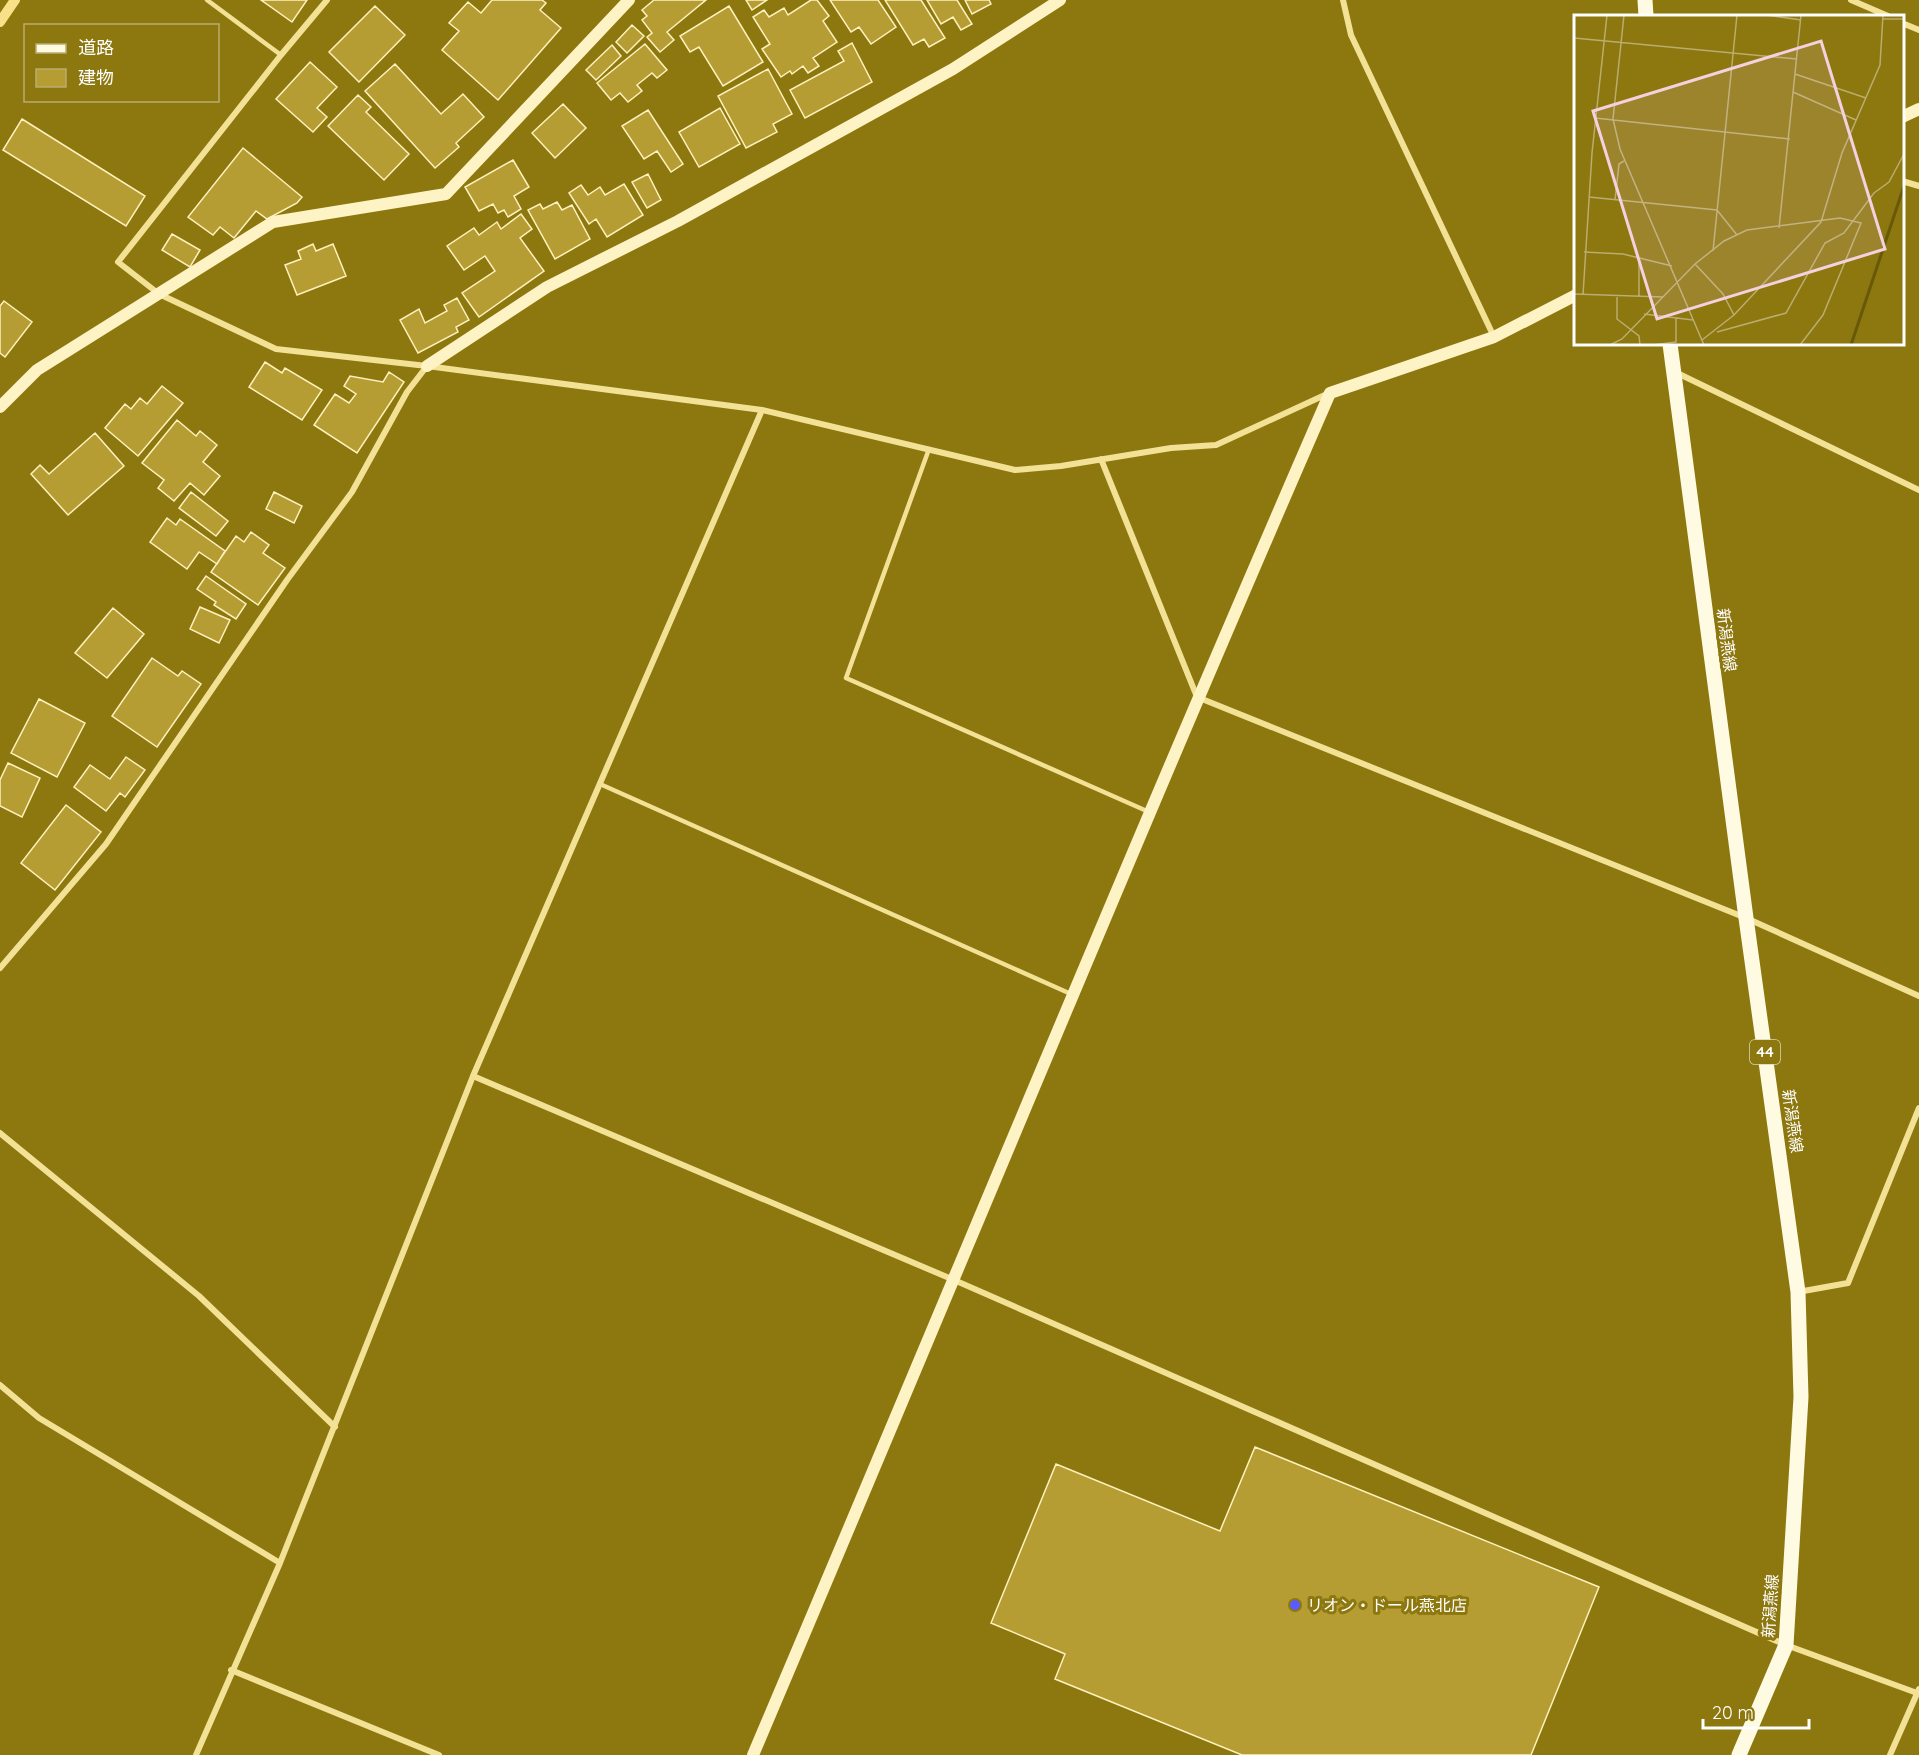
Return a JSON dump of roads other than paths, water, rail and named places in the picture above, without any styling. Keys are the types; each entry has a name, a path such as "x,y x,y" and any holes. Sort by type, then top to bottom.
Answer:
{"main road":[{"path":"1645,0 1646,15"},
{"name":"新潟燕線","path":"1670,345 1798,1292 1801,1397 1786,1645 1739,1755"}],"street":[{"path":"327,0 118,262 159,294 276,349 428,366 762,410 1014,470 1061,466 1171,448 1216,445 1330,393 1494,337 1574,296"},
{"path":"0,407 37,370 273,222 446,194 629,0"},
{"path":"0,968 106,844 287,580 352,492 407,392 428,366 547,287 678,221 953,69 1060,0"},
{"path":"1343,0 1351,36 1494,337"},
{"path":"1851,0 1886,15"},
{"path":"1904,24 1919,30"},
{"path":"1904,116 1919,109"},
{"path":"1904,182 1919,186"},
{"path":"1674,372 1918,488"},
{"path":"753,1755 1197,697 1330,393"},
{"path":"196,1755 231,1670 280,1563 473,1076 762,410"},
{"path":"1101,459 1197,697 1746,918 1919,996"},
{"path":"473,1076 954,1280 1786,1645 1918,1691 1890,1755"},
{"path":"1798,1292 1848,1283 1919,1108"},
{"path":"0,1133 199,1296 335,1427"},
{"path":"0,1385 39,1418 280,1563"},
{"path":"231,1670 439,1755"}],"lane":[{"path":"207,0 281,55"},
{"path":"929,449 846,678 1149,812"},
{"path":"600,784 1073,995"}],"waterway":[{"path":"0,22 15,0"}],"place":[{"name":"リオン・ドール燕北店","path":"1295,1605"}]}
